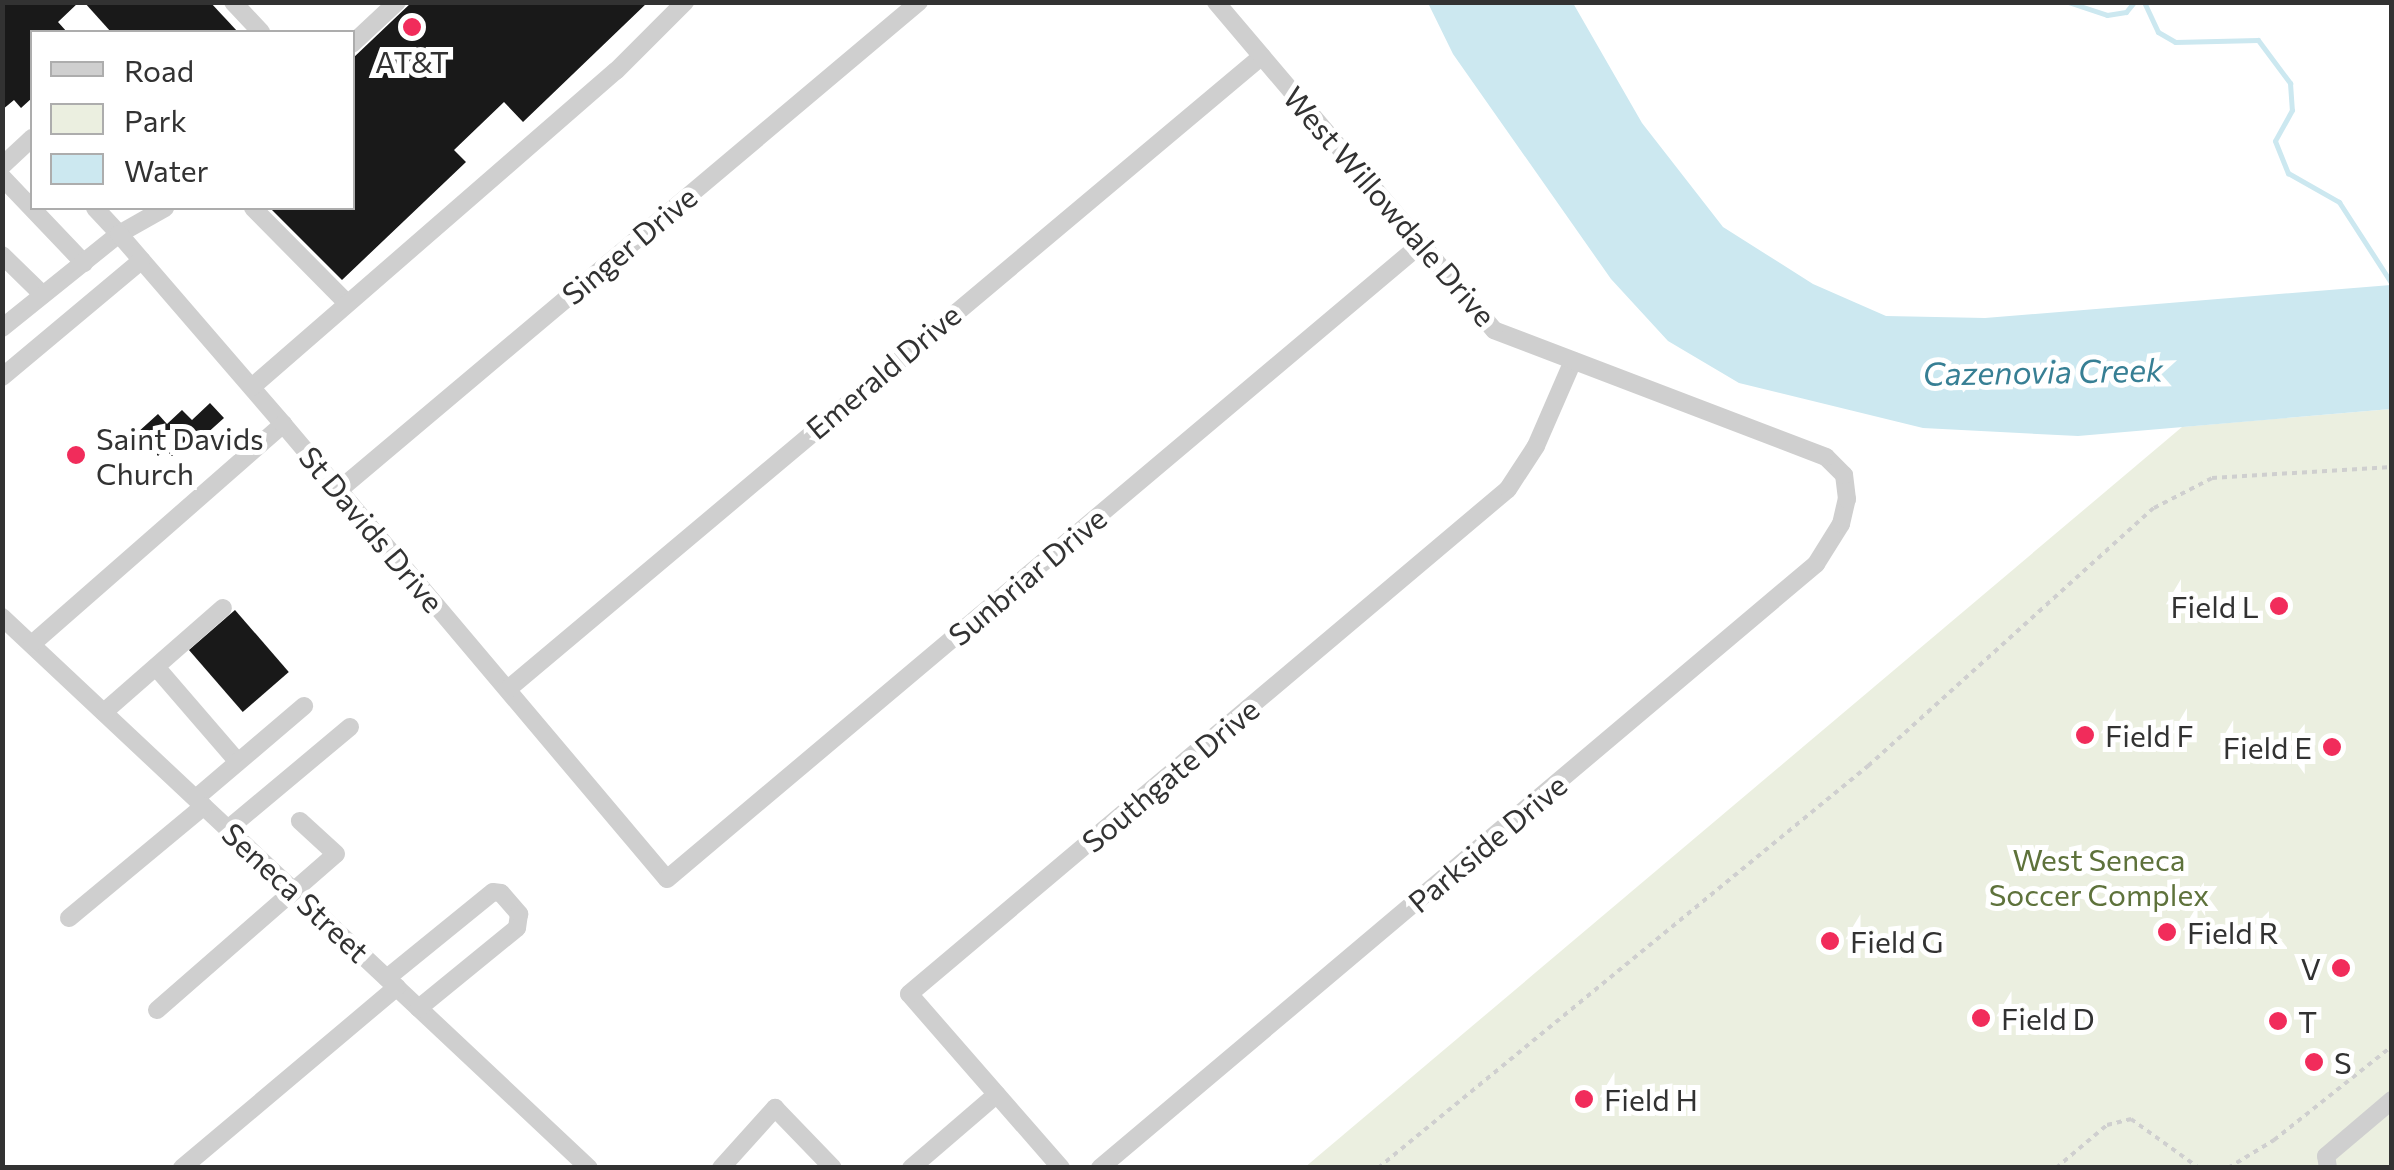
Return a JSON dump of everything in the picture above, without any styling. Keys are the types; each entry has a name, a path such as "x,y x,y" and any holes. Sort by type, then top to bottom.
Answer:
{"street":[{"path":"233,2 259,30"},
{"path":"355,41 396,2"},
{"path":"252,387 616,71 685,2"},
{"name":"Singer Drive","path":"339,490 920,2"},
{"name":"West Willowdale Drive","path":"1216,2 1494,330 1826,458 1844,474 1846,499"},
{"name":"Emerald Drive","path":"508,689 1262,56"},
{"path":"2,166 30,141"},
{"path":"2,177 30,206"},
{"path":"34,210 84,262"},
{"path":"97,210 283,424"},
{"path":"3,326 119,234 161,210"},
{"path":"255,210 346,302"},
{"name":"Sunbriar Drive","path":"638,844 668,878 1421,244"},
{"path":"2,255 43,295"},
{"path":"2,377 142,260"},
{"name":"Southgate Drive","path":"996,1094 909,994 1508,489 1536,446 1573,361"},
{"name":"St Davids Drive","path":"32,644 283,424 638,844"},
{"name":"Parkside Drive","path":"1100,1168 1816,564 1841,524 1846,499"},
{"path":"104,712 223,608"},
{"name":"Seneca Street","path":"2,617 589,1168"},
{"path":"156,667 238,762"},
{"path":"68,918 304,706"},
{"path":"228,828 350,727"},
{"path":"157,1010 298,894 336,854 300,821"},
{"path":"182,1168 493,892 500,893 520,914 517,928 420,1008"},
{"path":"911,1168 996,1094 1061,1168"},
{"path":"2328,1168 2326,1156 2392,1100"},
{"path":"722,1168 775,1108 833,1168"}],"path":[{"path":"1378,1168 1882,754 2154,508 2212,478 2392,467"},
{"path":"2228,1168 2274,1140 2392,1046"},
{"path":"2056,1168 2106,1125 2131,1119 2199,1168"}],"green space":[{"name":"West Seneca Soccer Complex","path":"2391,409 2391,1167 1304,1168 2182,427"}],"water":[{"name":"Cazenovia Creek","path":"1428,3 1573,3 1642,123 1723,227 1813,284 1886,316 1985,318 2391,285 2391,409 2078,436 1923,428 1739,383 1668,341 1611,279 1453,54"}],"building":[{"path":"2,2 79,2 58,22 65,30 30,30 30,100 21,108 14,100 2,110"},
{"path":"84,2 210,2 236,30 109,30"},
{"path":"412,2 648,2 523,122 504,102 454,150 466,162 342,280 272,210 355,210 355,56"},
{"path":"210,403 224,418 185,453 181,448 172,456 165,449 158,456 137,433 158,414 167,424 182,410 192,420"},
{"path":"235,610 289,672 243,712 189,650"}],"waterway":[{"path":"2068,2 2107,15 2126,12 2134,2"},
{"path":"2144,2 2158,32 2175,42 2258,40 2290,83 2292,110 2275,141 2288,173 2339,202 2392,284"}],"place":[{"name":"AT&T","path":"412,27"},
{"name":"Saint Davids Church","path":"76,455"},
{"name":"Field L","path":"2279,606"},
{"name":"Field F","path":"2085,735"},
{"name":"Field E","path":"2332,747"},
{"name":"Field R","path":"2167,932"},
{"name":"Field G","path":"1830,941"},
{"name":"V","path":"2341,968"},
{"name":"Field D","path":"1981,1018"},
{"name":"T","path":"2278,1021"},
{"name":"S","path":"2314,1062"},
{"name":"Field H","path":"1584,1099"}]}
